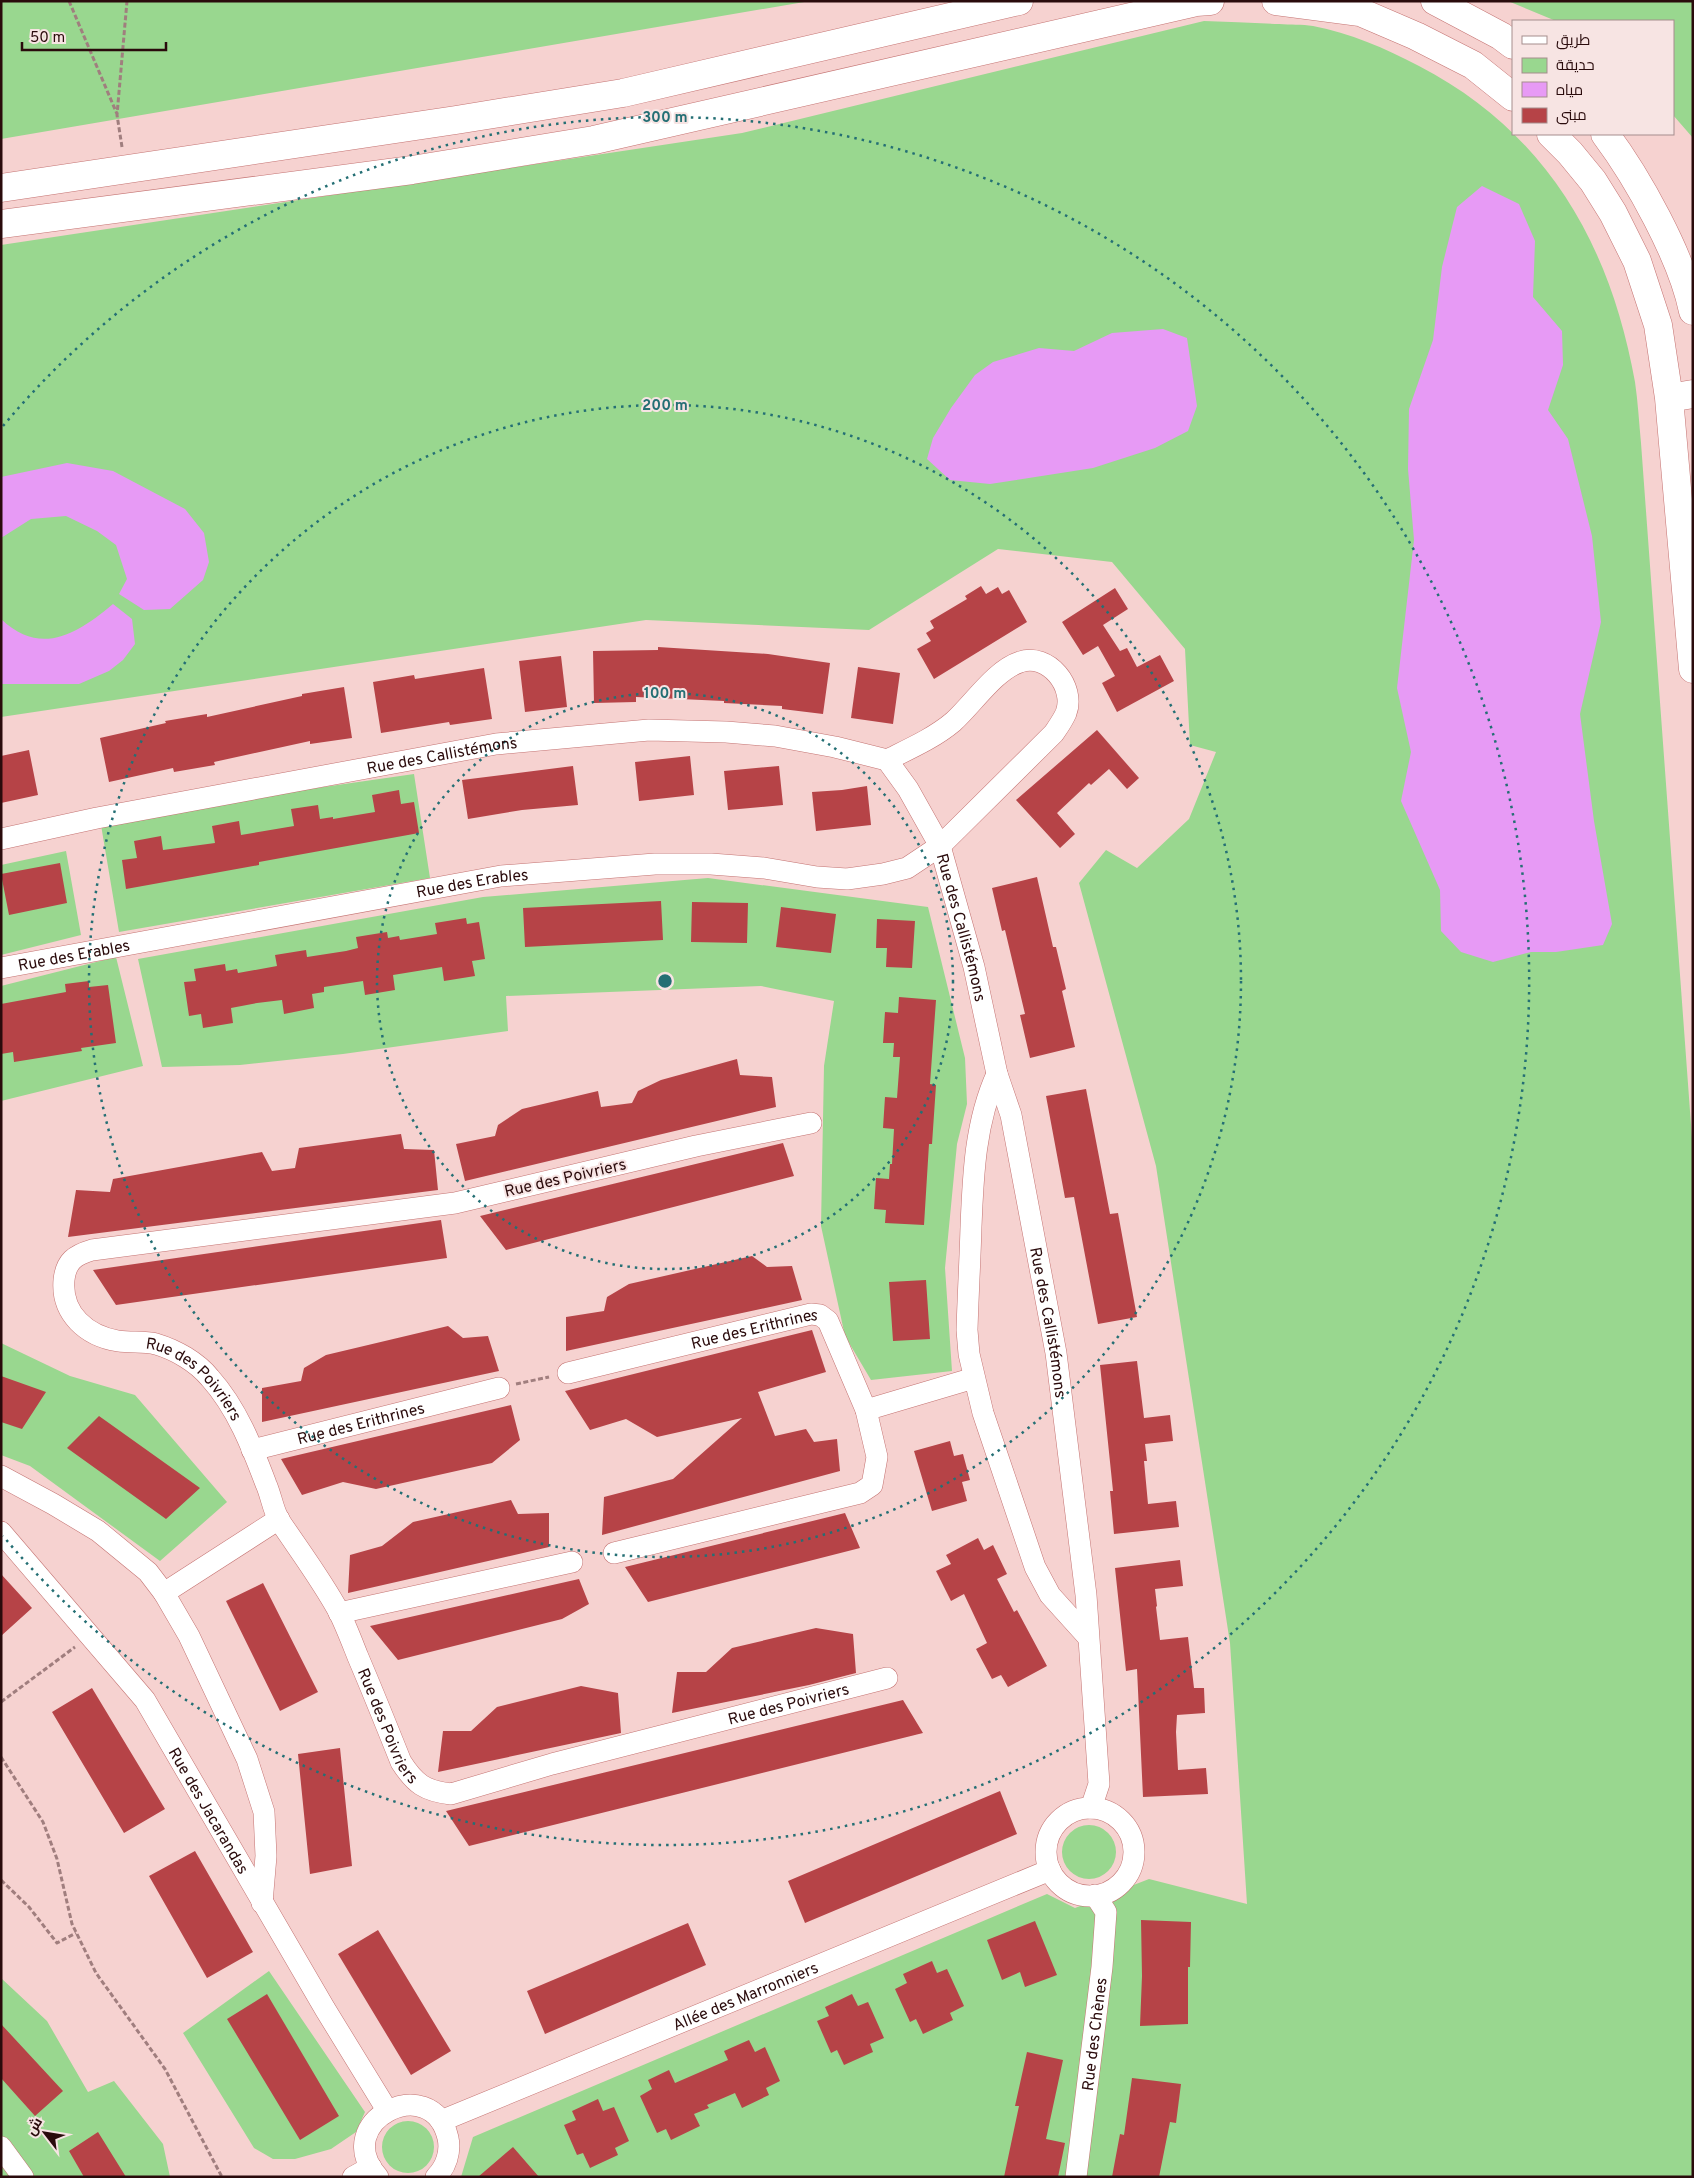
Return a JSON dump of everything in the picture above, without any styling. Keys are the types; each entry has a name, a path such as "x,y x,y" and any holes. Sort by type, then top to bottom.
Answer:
{"street":[{"path":"1,188 456,120 622,92 1019,1"},
{"path":"1,224 412,170 594,140 1196,2 1210,1"},
{"path":"1276,1 1360,12 1416,36 1473,65 1512,96"},
{"path":"1435,1 1501,36 1512,44"},
{"path":"1552,135 1593,181 1613,213 1637,261 1681,396 1693,669"},
{"path":"1606,135 1625,162 1668,239 1691,300 1693,311"},
{"name":"Rue des Callistémons","path":"887,760 951,724 1009,666 1023,660 1041,662 1052,668 1061,678 1066,690 1067,708 1054,733 940,846"},
{"name":"Rue des Callistémons","path":"1,839 97,818 439,753 515,742 649,730 726,732 775,736 835,747 887,760 908,789 940,846 974,967 996,1074 1010,1115 1056,1353 1086,1595 1087,1636 1100,1784 1091,1808"},
{"name":"Rue des Erables","path":"1,968 501,876 664,864 764,868 817,877 847,879 884,874 907,868 940,846"},
{"path":"996,1074 987,1100 976,1152 972,1184 968,1330 974,1378 983,1413 1035,1567 1050,1595 1087,1636"},
{"name":"Rue des Poivriers","path":"811,1123 696,1146 455,1203 101,1248 77,1255 69,1262 64,1289 66,1303 74,1316 93,1333 103,1338 120,1342 155,1344 172,1350 190,1360 210,1377 240,1422 279,1519 301,1549 340,1613 401,1762 408,1773 420,1785 434,1792 451,1794 552,1764 887,1678"},
{"name":"Rue des Erithrines","path":"568,1373 811,1314 820,1315 828,1321 866,1410 877,1457 872,1484 860,1493 614,1552"},
{"path":"866,1410 974,1378"},
{"name":"Rue des Erithrines","path":"252,1450 499,1388"},
{"path":"1,1476 98,1532 148,1572 164,1593 189,1636 247,1759 264,1812 266,1856 262,1903"},
{"path":"164,1593 279,1519"},
{"name":"Rue des Jacarandas","path":"1,1532 145,1700 190,1775 262,1903 387,2110"},
{"path":"340,1613 572,1562"},
{"path":"1091,1808 1112,1813 1123,1823 1130,1835 1134,1849 1132,1864 1125,1877 1115,1887 1095,1895 1082,1895 1069,1890 1058,1882 1050,1870 1046,1850 1051,1831 1060,1820 1071,1812 1091,1808"},
{"name":"Allée des Marronniers","path":"441,2121 1050,1870"},
{"name":"Rue des Chènes","path":"1076,2177 1102,1967 1106,1912 1095,1895"},
{"path":"367,2173 367,2135 377,2118 387,2110 401,2105 416,2106 430,2111 441,2121 447,2134 449,2148 446,2162 436,2177"},
{"path":"1,2147 23,2177"}],"path":[{"path":"69,1 117,114"},
{"path":"125,170 117,114 127,1"},
{"path":"499,1388 568,1373"},
{"path":"1,1702 71,1651 89,1633"},
{"path":"1,1757 33,1804 48,1834 57,1859 65,1897 76,1933 104,1986 165,2069 222,2177"},
{"path":"1,1880 29,1907 57,1944 76,1933"}],"green space":[{"path":"1,1 810,1 1,139"},
{"path":"1508,1 1693,1 1693,138 1674,116 1674,20 1554,20"},
{"path":"1204,21 1305,25 1340,33 1380,47 1419,66 1464,93 1503,124 1537,158 1565,197 1589,238 1609,283 1624,331 1638,405 1693,1152 1693,2177 461,2177 473,2137 1047,1894 1075,1908 1149,1879 1247,1904 1230,1643 1156,1166 1079,883 1106,850 1137,868 1189,819 1216,752 1190,745 1185,649 1112,562 998,549 869,630 646,620 1,717 1,245 742,133"},
{"path":"414,774 430,878 119,932 100,819"},
{"path":"66,851 81,935 1,955 1,865"},
{"path":"708,878 928,907 965,1058 967,1104 957,1144 945,1268 952,1371 871,1380 845,1336 821,1226 824,1066 834,1001 761,986 506,996 508,1031 343,1054 240,1065 162,1067 138,959 483,897"},
{"path":"116,957 143,1066 1,1101 1,986"},
{"path":"1,1343 70,1376 135,1395 227,1502 160,1561 30,1466 1,1455"},
{"path":"1084,1825 1094,1825 1104,1829 1112,1837 1116,1852 1112,1867 1104,1875 1094,1879 1084,1879 1074,1875 1066,1867 1062,1857 1062,1847 1066,1837 1074,1829"},
{"path":"269,1971 365,2112 356,2132 331,2149 295,2159 273,2159 254,2148 183,2033"},
{"path":"1,1978 47,2021 88,2092 114,2081 163,2144 170,2177 1,2177"},
{"path":"403,2121 413,2121 427,2128 434,2142 434,2152 427,2166 413,2173 403,2173 393,2169 386,2162 382,2152 382,2142 386,2132 393,2125"}],"water":[{"path":"1482,186 1519,204 1535,241 1533,297 1562,331 1563,365 1548,410 1568,439 1592,536 1601,622 1580,714 1594,821 1612,924 1603,945 1556,952 1531,952 1493,962 1461,952 1441,931 1440,890 1401,801 1411,752 1397,688 1414,540 1408,469 1409,409 1433,340 1442,267 1457,207"},
{"path":"1163,329 1187,338 1197,406 1188,431 1155,448 1093,468 990,484 950,480 927,459 933,438 951,408 975,375 993,362 1039,348 1074,351 1112,333"},
{"path":"67,463 113,471 185,509 204,533 209,562 203,580 170,609 144,610 119,594 127,579 116,545 97,531 66,516 31,519 1,538 1,477"},
{"path":"113,604 132,619 135,644 123,660 109,671 79,684 1,684 1,619 30,637 45,639 72,632"}],"building":[{"path":"981,586 986,594 998,587 1002,594 1009,590 1027,622 934,679 917,649 931,641 926,633 934,628 930,621 967,599 965,596"},
{"path":"1115,588 1128,609 1103,625 1120,651 1127,648 1137,667 1160,655 1174,681 1117,712 1102,683 1115,676 1098,646 1083,655 1062,622"},
{"path":"658,647 768,654 830,663 823,714 782,709 782,706 724,703 724,701 636,697 636,702 594,703 593,651 658,650"},
{"path":"561,656 567,707 525,712 519,661"},
{"path":"858,667 900,673 893,724 851,718"},
{"path":"484,668 492,719 450,725 449,722 381,733 373,682 414,675 415,679"},
{"path":"344,687 352,738 310,744 310,741 214,762 215,765 174,772 173,768 109,782 100,738 166,723 165,721 207,714 207,717 302,696 302,694"},
{"path":"1097,730 1139,778 1127,789 1109,769 1091,785 1089,783 1057,813 1075,834 1060,848 1016,800"},
{"path":"29,750 38,795 1,803 1,756"},
{"path":"690,756 694,795 639,801 635,762"},
{"path":"573,766 578,805 522,810 468,819 462,780"},
{"path":"779,766 783,805 728,810 724,771"},
{"path":"867,786 871,825 816,831 812,792"},
{"path":"399,790 401,804 414,802 419,833 259,862 259,865 126,889 122,860 137,858 134,841 161,836 163,850 215,843 212,826 239,821 241,835 294,826 291,809 318,805 320,819 333,817 333,819 375,812 372,795"},
{"path":"60,863 67,903 9,915 1,874"},
{"path":"1037,877 1053,947 1056,947 1066,989 1062,991 1075,1047 1030,1058 1020,1015 1025,1014 1005,930 1002,931 992,888"},
{"path":"661,901 663,940 525,947 523,908"},
{"path":"692,902 748,903 747,943 691,942"},
{"path":"781,907 836,914 831,953 776,947"},
{"path":"466,918 467,924 479,922 485,959 472,961 475,976 444,981 442,967 393,975 395,990 365,995 363,981 324,987 324,992 312,994 314,1008 284,1014 282,1000 257,1003 231,1008 233,1023 203,1028 201,1014 189,1016 184,982 196,981 194,969 225,964 226,971 237,969 238,973 277,966 275,955 306,950 307,957 346,951 358,948 356,937 387,932 388,938 399,936 400,940 437,934 435,923"},
{"path":"877,919 915,921 912,968 886,967 887,948 876,948"},
{"path":"89,981 89,987 108,985 116,1043 81,1048 82,1051 14,1062 13,1052 1,1054 1,1004 66,992 65,984"},
{"path":"899,997 936,1000 930,1084 936,1085 932,1144 929,1144 924,1225 885,1223 886,1210 874,1209 876,1178 889,1179 890,1164 892,1164 894,1129 883,1128 885,1097 897,1098 900,1057 893,1057 894,1043 883,1043 885,1012 898,1013"},
{"path":"737,1059 740,1075 772,1077 776,1107 465,1181 456,1144 495,1136 498,1125 522,1109 598,1091 601,1107 632,1103 638,1091 661,1080"},
{"path":"1086,1089 1110,1214 1118,1213 1137,1317 1098,1324 1074,1197 1065,1198 1046,1096"},
{"path":"401,1134 404,1149 434,1150 438,1190 68,1237 76,1190 110,1192 113,1179 262,1152 272,1171 295,1168 299,1148"},
{"path":"783,1143 794,1176 506,1250 480,1216"},
{"path":"441,1220 447,1258 116,1305 93,1270"},
{"path":"752,1256 767,1267 792,1266 802,1300 566,1351 566,1317 604,1311 607,1297 629,1284"},
{"path":"926,1280 930,1339 893,1341 889,1282"},
{"path":"448,1326 463,1338 488,1336 499,1371 262,1422 262,1388 301,1381 304,1368 326,1355"},
{"path":"812,1330 826,1372 758,1392 775,1436 806,1429 814,1442 837,1439 840,1471 602,1535 604,1497 673,1479 742,1418 657,1437 626,1419 590,1430 565,1391"},
{"path":"1137,1361 1144,1418 1170,1415 1173,1441 1145,1444 1147,1461 1144,1461 1148,1504 1176,1501 1179,1527 1114,1534 1110,1491 1113,1491 1100,1365"},
{"path":"1,1376 46,1392 22,1429 1,1422"},
{"path":"511,1405 520,1440 492,1463 376,1489 343,1482 302,1495 281,1459"},
{"path":"99,1416 200,1488 166,1519 67,1448"},
{"path":"950,1441 954,1456 963,1454 970,1480 962,1482 967,1501 932,1511 914,1451"},
{"path":"511,1500 518,1514 549,1513 549,1547 348,1593 350,1555 382,1546 413,1522"},
{"path":"845,1513 860,1548 648,1602 625,1567"},
{"path":"978,1538 984,1550 993,1545 1007,1574 997,1579 1014,1612 1017,1610 1047,1666 1008,1687 1001,1675 992,1679 976,1649 987,1643 964,1594 951,1601 936,1571 951,1564 946,1555"},
{"path":"1180,1560 1183,1586 1155,1589 1156,1607 1160,1640 1188,1637 1194,1688 1204,1688 1205,1713 1177,1715 1176,1732 1178,1770 1206,1768 1208,1794 1143,1797 1137,1669 1126,1671 1115,1568"},
{"path":"1,1574 32,1608 1,1636"},
{"path":"579,1579 589,1604 562,1619 398,1660 370,1626"},
{"path":"263,1583 318,1692 280,1711 226,1601"},
{"path":"816,1628 853,1634 856,1673 809,1685 672,1713 677,1672 706,1672 732,1648"},
{"path":"581,1686 618,1693 621,1733 438,1772 443,1731 471,1731 497,1707"},
{"path":"92,1688 165,1809 124,1833 52,1712"},
{"path":"903,1700 923,1733 469,1846 446,1811"},
{"path":"340,1748 352,1866 310,1874 298,1754"},
{"path":"1000,1791 1017,1834 805,1923 788,1881"},
{"path":"195,1851 253,1952 207,1978 149,1876"},
{"path":"1141,1920 1191,1922 1190,1967 1188,1967 1188,2024 1140,2026 1142,1976"},
{"path":"1035,1921 1057,1975 1025,1987 1020,1972 1002,1980 987,1940"},
{"path":"688,1923 706,1965 545,2034 527,1991"},
{"path":"378,1930 451,2051 411,2075 338,1954"},
{"path":"932,1961 937,1973 947,1969 964,2006 950,2013 953,2020 923,2034 916,2019 910,2022 895,1989 907,1983 903,1974"},
{"path":"267,1994 339,2116 300,2140 227,2019"},
{"path":"852,1994 858,2006 868,2002 884,2038 870,2044 873,2052 844,2065 837,2050 831,2053 817,2021 829,2016 825,2007"},
{"path":"1,2024 63,2091 35,2116 1,2078"},
{"path":"749,2040 755,2052 765,2047 780,2081 766,2088 769,2095 742,2108 735,2093 707,2105 709,2108 694,2114 700,2126 671,2140 666,2129 657,2133 640,2096 652,2089 648,2080 669,2070 675,2083 728,2060 724,2051"},
{"path":"1027,2052 1063,2060 1046,2139 1065,2143 1058,2177 1004,2177 1019,2106 1015,2106"},
{"path":"1132,2078 1181,2084 1176,2123 1170,2122 1159,2177 1112,2177 1120,2134 1124,2135"},
{"path":"598,2099 603,2111 614,2107 629,2141 615,2148 618,2155 590,2168 583,2153 577,2155 564,2125 576,2120 572,2111"},
{"path":"98,2132 126,2177 84,2177 69,2151"},
{"path":"513,2147 539,2177 478,2177"}]}
